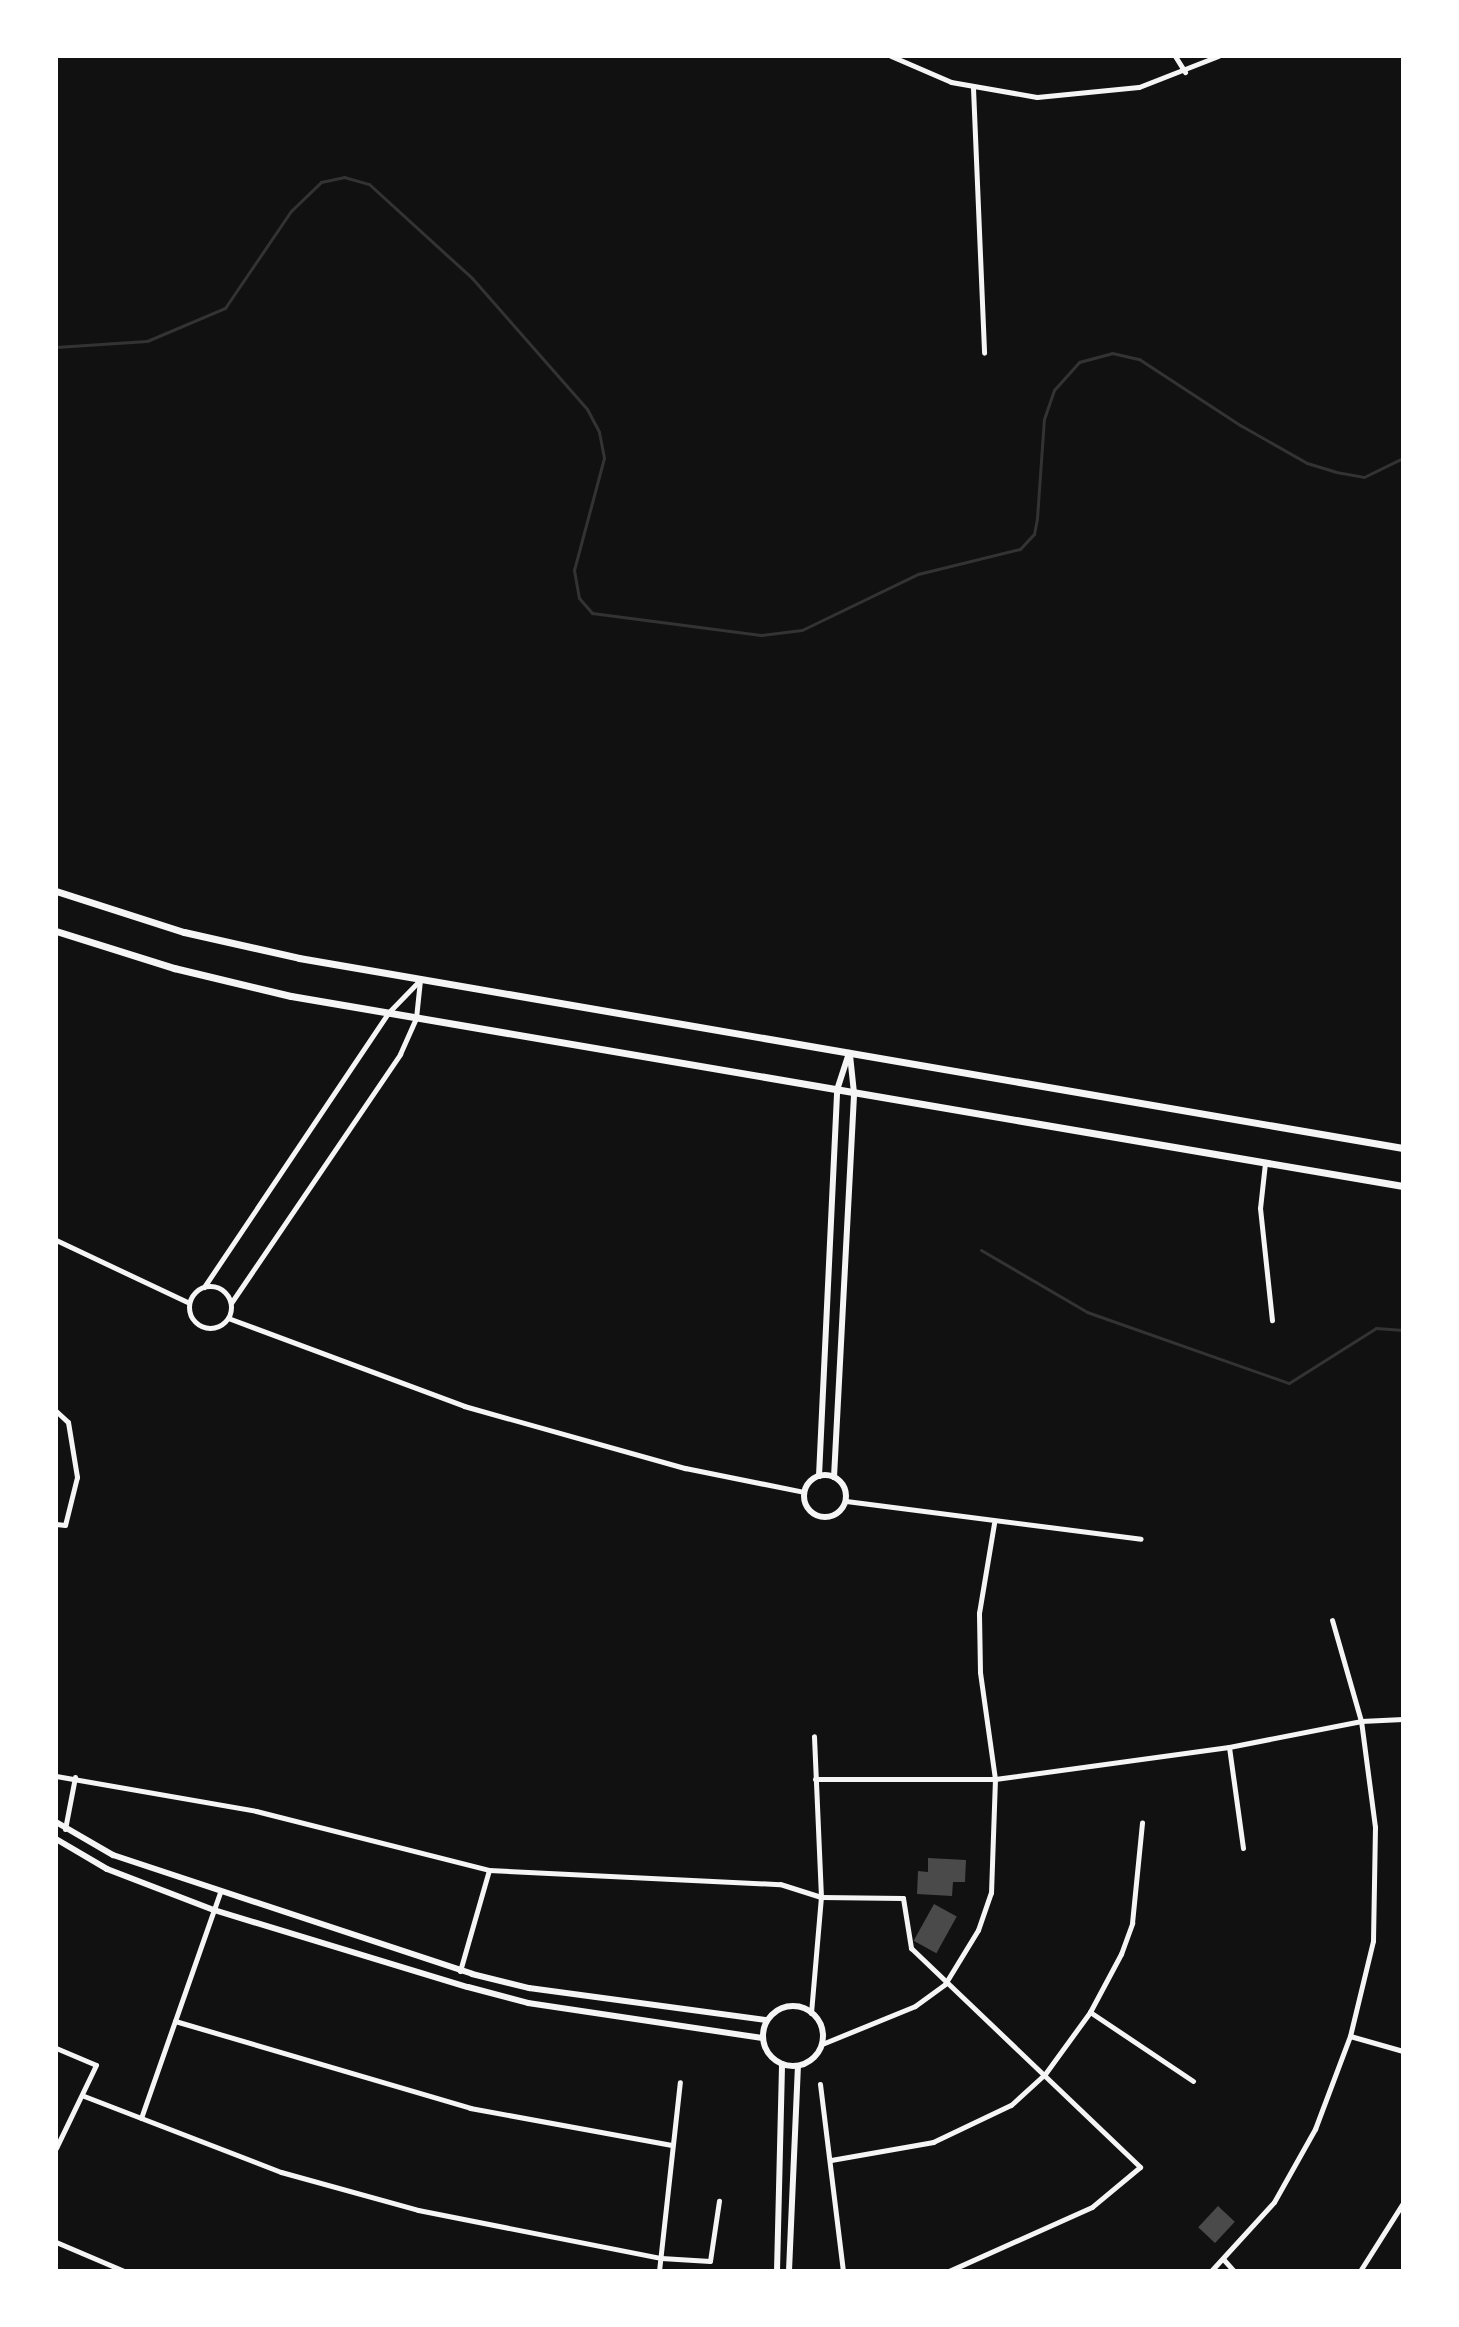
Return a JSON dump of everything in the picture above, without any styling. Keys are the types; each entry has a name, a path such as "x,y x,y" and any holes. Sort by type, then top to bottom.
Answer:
{"main road":[{"path":"56,891 249,948 1403,1148"},
{"path":"56,931 241,985 388,1013 1403,1186"}],"street":[{"path":"891,56 973,88 1013,96 1083,95 1185,72 1218,56"},
{"path":"1175,56 1185,72"},
{"path":"973,88 984,353"},
{"path":"189,1303 204,1287 388,1013 420,980"},
{"path":"228,1318 231,1303 400,1054 416,1018 420,980"},
{"path":"804,1492 819,1476 837,1090 849,1053"},
{"path":"834,1477 854,1093 849,1053"},
{"path":"1265,1163 1260,1208 1272,1320"},
{"path":"56,1240 189,1303"},
{"path":"204,1287 222,1289 231,1303"},
{"path":"189,1303 192,1319 206,1328 228,1318 317,1355 478,1411 644,1457 804,1492"},
{"path":"56,1411 68,1422 77,1477 65,1525 56,1524"},
{"path":"804,1492 807,1508 821,1517 837,1514 846,1501 843,1484 834,1477 819,1476"},
{"path":"846,1501 994,1523 1141,1539"},
{"path":"822,2044 820,2024 811,2013 788,2006 767,2020 762,2038 768,2054 782,2064 798,2066 813,2058 822,2044 915,2006 945,1984 978,1930 991,1893 995,1779 980,1672 979,1613 994,1523"},
{"path":"1211,2271 1274,2202 1315,2129 1350,2036 1373,1941 1375,1827 1361,1721 1332,1620"},
{"path":"815,1779 995,1779 1229,1747 1361,1721 1403,1719"},
{"path":"811,2013 821,1897 814,1736"},
{"path":"1229,1747 1243,1848"},
{"path":"56,1776 256,1811 489,1870 803,1889 821,1897 903,1898 903,1922 911,1948 945,1984 1045,2074 1140,2167 1092,2207 949,2271"},
{"path":"65,1829 75,1777"},
{"path":"56,1822 113,1855 460,1971 529,1988 767,2020"},
{"path":"831,2160 933,2142 1011,2105 1045,2074 1090,2012 1132,1923 1142,1822"},
{"path":"56,1839 107,1869 214,1910 528,2003 762,2038"},
{"path":"460,1971 489,1870"},
{"path":"141,2118 220,1893"},
{"path":"1090,2012 1193,2081"},
{"path":"175,2021 470,2108 672,2145"},
{"path":"1350,2036 1403,2051"},
{"path":"56,2048 96,2065 84,2096 56,2148"},
{"path":"777,2271 782,2064"},
{"path":"789,2271 798,2066"},
{"path":"659,2271 680,2082"},
{"path":"820,2084 843,2271"},
{"path":"84,2096 281,2172 418,2210 661,2258 710,2261 719,2201"},
{"path":"1360,2271 1403,2203"},
{"path":"56,2242 124,2271"},
{"path":"1224,2260 1234,2271"}],"building":[{"path":"928,1858 966,1860 965,1882 953,1882 952,1896 917,1894 918,1871 928,1872"},
{"path":"934,1904 957,1917 936,1953 914,1941"},
{"path":"1218,2206 1235,2222 1215,2243 1198,2227"}],"waterway":[{"path":"56,347 147,341 225,308 291,211 321,182 344,177 369,184 472,278 587,409 599,432 604,458 574,570 579,598 592,613 761,635 802,630 918,574 1020,549 1034,534 1037,518 1044,419 1054,390 1079,362 1112,353 1139,359 1240,425 1307,463 1336,472 1364,477 1403,458"},
{"path":"981,1250 1087,1312 1289,1383 1376,1328 1403,1330"}]}
